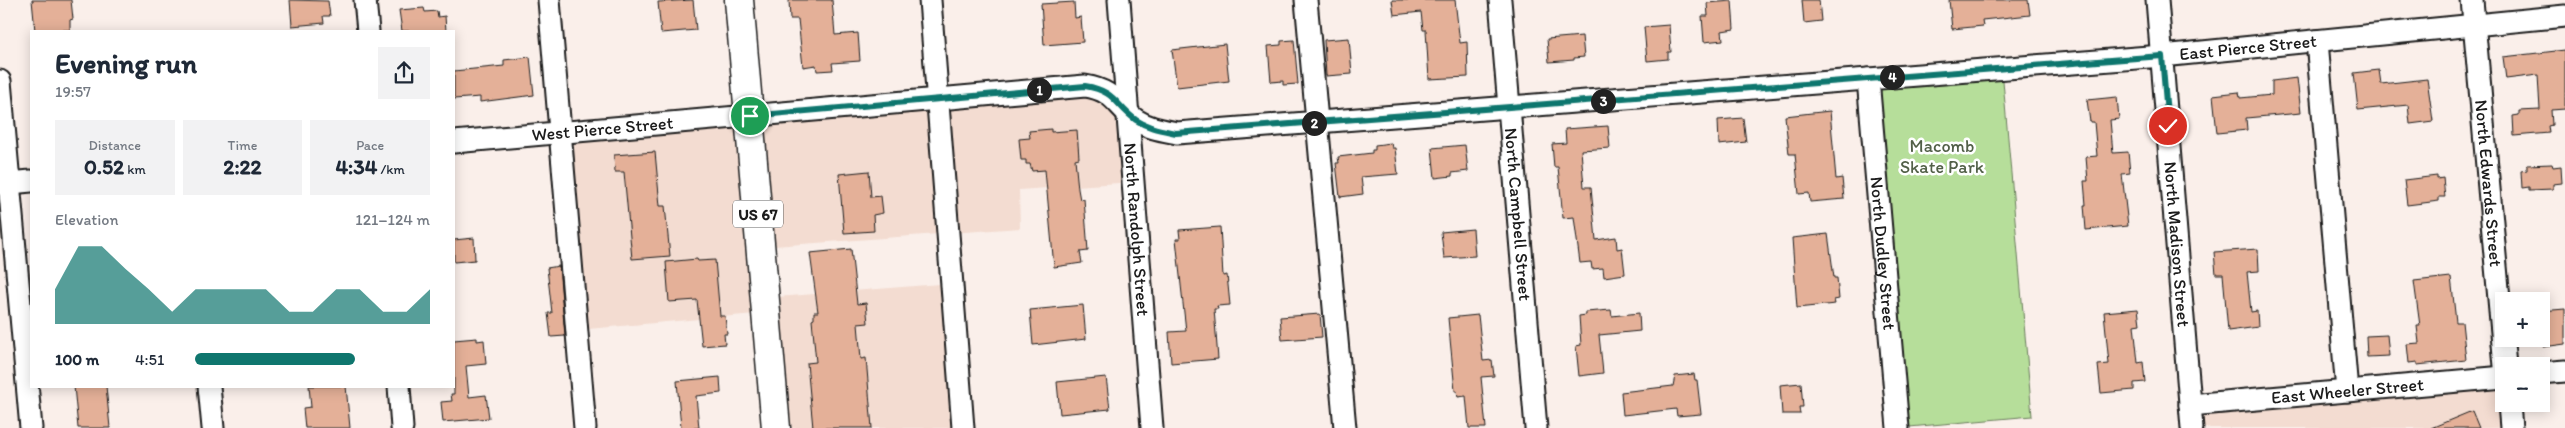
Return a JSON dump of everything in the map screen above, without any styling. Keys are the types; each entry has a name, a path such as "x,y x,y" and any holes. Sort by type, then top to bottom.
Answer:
{"highway":[{"name":"US 67","path":"739,0 776,428"}],"street":[{"path":"365,0 368,30"},
{"path":"549,0 585,428"},
{"path":"930,0 963,428"},
{"name":"North Randolph Street","path":"1119,0 1152,428"},
{"path":"1306,0 1345,428"},
{"name":"North Campbell Street","path":"1500,0 1536,428"},
{"name":"North Madison Street","path":"2158,0 2192,428"},
{"name":"North Edwards Street","path":"2472,0 2504,357"},
{"name":"East Pierce Street","path":"938,99 1085,86 1110,94 1127,113 1145,125 1176,133 2162,56 2565,16"},
{"path":"2317,41 2347,391"},
{"name":"North Dudley Street","path":"1868,79 1898,428"},
{"path":"0,81 4,183 31,428"},
{"name":"West Pierce Street","path":"455,142 938,99"},
{"path":"4,183 30,181"},
{"path":"2550,372 2565,371"},
{"name":"East Wheeler Street","path":"2190,405 2495,378"},
{"path":"209,388 213,428"},
{"path":"399,388 402,428"},
{"path":"2510,412 2511,428"}],"shaded area":[{"path":"1085,86 1114,97 1133,182 1019,190 1020,228 761,247 765,298 952,283 963,428 776,428 766,313 577,330 560,133"},
{"path":"2495,378 2495,412 2506,412 2511,428 2192,428 2190,405"}],"green space":[{"name":"Macomb Skate Park","path":"2002,69 2032,416 1898,428 1868,79"}],"building":[{"path":"32,0 71,0 73,19 70,20 70,30 35,30"},
{"path":"290,0 328,1 330,16 323,16 324,23 292,26"},
{"path":"693,0 696,30 661,33 658,2"},
{"path":"789,0 832,0 835,35 858,33 860,61 832,63 833,70 817,71 816,65 803,67 798,19 790,19"},
{"path":"1392,0 1455,0 1460,43 1467,42 1468,77 1429,79 1426,30 1423,30 1421,12 1394,15"},
{"path":"1802,0 1819,0 1821,21 1804,23"},
{"path":"1949,0 2028,0 2030,15 1982,20 1983,26 1952,29"},
{"path":"1732,1 1734,29 1722,31 1723,40 1704,42 1702,16 1708,16 1707,3"},
{"path":"1074,2 1075,18 1081,17 1083,42 1044,45 1041,4"},
{"path":"424,8 425,12 437,11 438,17 445,16 446,30 402,30 399,10"},
{"path":"1669,25 1671,52 1668,52 1668,59 1647,61 1644,27"},
{"path":"1582,36 1584,57 1574,58 1574,60 1549,62 1547,39"},
{"path":"1349,38 1352,74 1326,76 1324,40"},
{"path":"1294,40 1298,84 1283,85 1283,81 1271,82 1268,46 1281,45 1281,41"},
{"path":"1225,44 1229,81 1177,87 1172,50"},
{"path":"2565,50 2565,109 2551,110 2552,125 2548,126 2549,133 2514,136 2513,116 2519,115 2519,111 2540,110 2538,75 2506,79 2503,57"},
{"path":"530,57 534,95 480,102 480,97 455,99 455,71 504,66 504,60"},
{"path":"2379,70 2381,84 2427,79 2433,121 2410,124 2408,105 2358,110 2354,73"},
{"path":"2297,78 2301,113 2246,118 2247,130 2217,133 2213,95 2239,92 2240,98 2272,95 2272,81"},
{"path":"2117,97 2119,119 2110,120 2113,153 2128,152 2130,173 2122,174 2128,226 2086,230 2084,181 2088,181 2086,157 2097,156 2094,122 2090,122 2087,100"},
{"path":"1830,111 1836,179 1842,178 1844,199 1810,202 1809,193 1799,194 1795,154 1789,154 1785,116"},
{"path":"1743,118 1746,142 1719,145 1718,120"},
{"path":"1608,126 1610,148 1581,150 1584,187 1591,187 1596,240 1616,237 1617,249 1622,248 1625,274 1604,277 1603,268 1592,269 1591,262 1580,263 1574,217 1563,218 1558,167 1554,167 1552,144 1566,143 1565,129"},
{"path":"1051,129 1051,132 1077,130 1079,158 1075,159 1080,200 1084,199 1088,251 1080,252 1082,263 1054,267 1045,170 1032,171 1030,164 1026,164 1026,160 1021,160 1019,139 1030,138 1029,131"},
{"path":"1391,143 1392,148 1395,148 1398,174 1361,177 1363,194 1340,197 1336,163 1339,163 1338,157 1372,153 1372,150 1375,150 1375,145"},
{"path":"1465,145 1468,171 1452,173 1452,176 1435,178 1432,148"},
{"path":"655,152 660,206 665,206 670,256 632,259 624,172 615,172 614,155"},
{"path":"2552,164 2553,167 2561,166 2562,183 2553,184 2553,189 2529,190 2529,187 2522,188 2521,171 2527,170 2527,165"},
{"path":"869,171 871,197 881,196 883,213 873,215 874,231 844,233 839,174"},
{"path":"2437,176 2437,179 2443,178 2445,197 2439,197 2439,201 2407,205 2404,180"},
{"path":"1220,227 1223,276 1227,275 1230,305 1217,306 1218,309 1214,309 1218,359 1171,363 1169,332 1186,331 1176,239 1180,239 1179,230"},
{"path":"1473,229 1475,256 1444,258 1441,232"},
{"path":"1828,234 1834,278 1837,278 1839,299 1834,300 1835,304 1797,308 1792,238"},
{"path":"474,238 475,260 455,262 455,240"},
{"path":"851,249 857,304 866,303 868,323 858,324 861,359 866,358 872,428 813,428 807,363 816,362 812,320 814,319 814,312 818,312 810,253"},
{"path":"2258,249 2259,271 2247,272 2251,312 2257,311 2258,327 2228,331 2223,274 2216,274 2214,252"},
{"path":"697,259 698,261 715,260 720,316 725,316 727,334 724,334 725,344 702,346 697,300 669,302 666,262"},
{"path":"559,266 565,336 551,337 548,313 552,313 547,268"},
{"path":"2451,277 2456,322 2462,322 2466,360 2417,365 2417,362 2409,363 2407,344 2419,343 2417,326 2420,326 2414,281"},
{"path":"1083,305 1086,339 1033,345 1030,310"},
{"path":"2138,309 2140,324 2134,325 2138,363 2143,362 2145,382 2134,383 2134,390 2101,393 2098,365 2109,364 2104,312"},
{"path":"2565,309 2565,344 2550,346 2550,310"},
{"path":"1611,310 1612,316 1639,313 1640,331 1599,335 1603,373 1579,376 1576,346 1581,345 1579,316 1586,315 1586,312"},
{"path":"1320,314 1322,337 1282,340 1280,317"},
{"path":"1478,315 1483,361 1492,360 1494,376 1481,377 1486,428 1469,428 1466,396 1458,397 1457,391 1455,391 1448,318"},
{"path":"2387,335 2389,356 2367,357 2366,336"},
{"path":"477,338 477,341 484,340 486,364 466,366 469,397 486,395 489,418 443,422 441,402 452,401 451,394 454,394 455,388 455,340"},
{"path":"1694,374 1695,380 1697,380 1701,414 1677,416 1676,409 1623,415 1621,392 1673,386 1675,376"},
{"path":"720,377 721,393 696,396 699,428 681,428 677,381"},
{"path":"1106,377 1110,409 1060,414 1057,382"},
{"path":"1801,383 1803,407 1799,407 1800,414 1782,414 1780,385"},
{"path":"74,388 106,388 110,428 78,428"},
{"path":"309,388 346,388 350,428 305,428 303,408 311,407"},
{"path":"2472,411 2479,428 2431,428"}],"route":[{"path":"750,116 1085,86 1095,88 1114,97 1127,113 1145,125 1176,133 2162,56 2168,126"}]}
